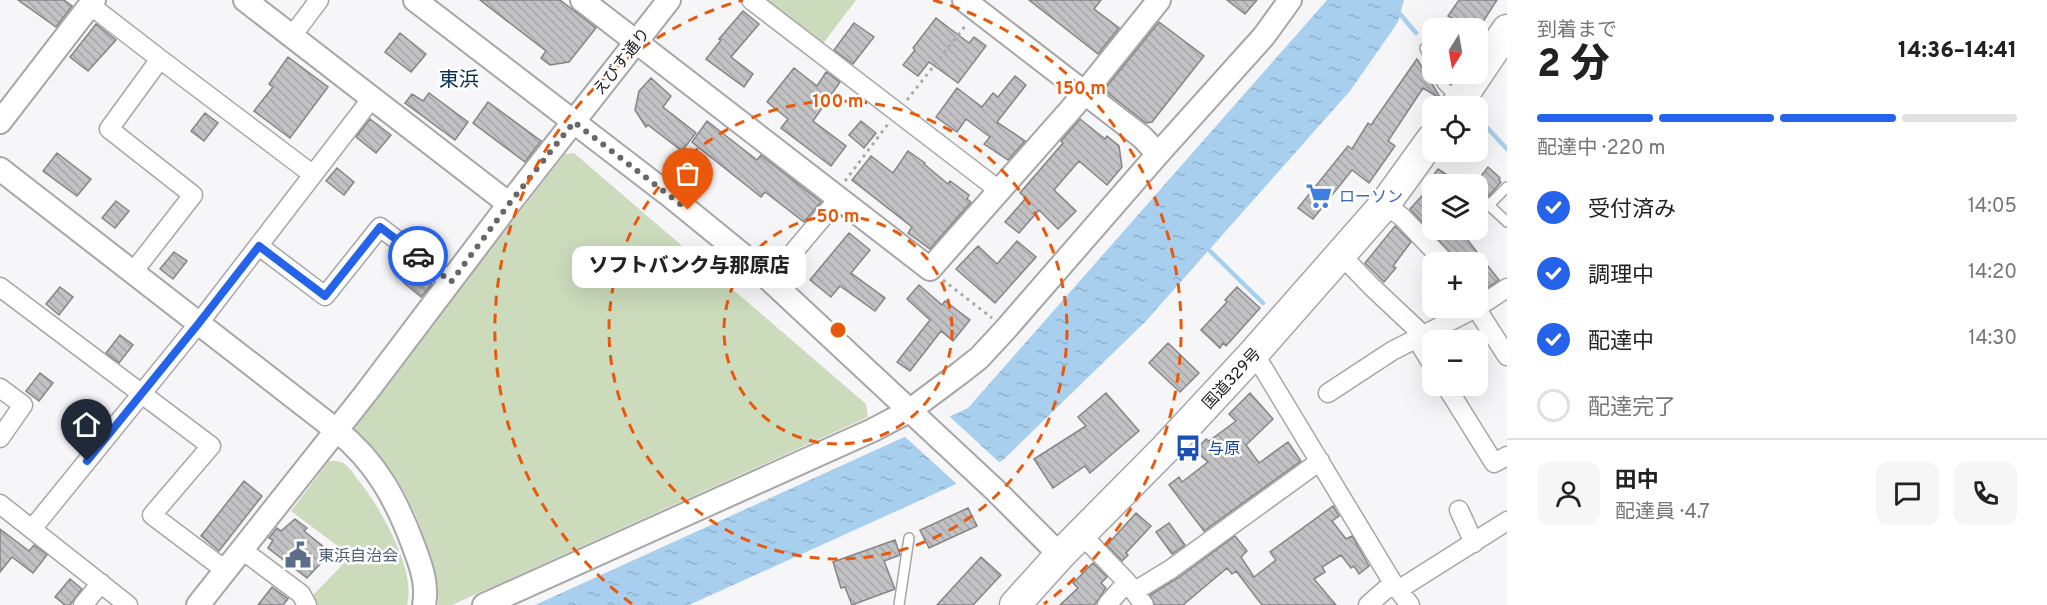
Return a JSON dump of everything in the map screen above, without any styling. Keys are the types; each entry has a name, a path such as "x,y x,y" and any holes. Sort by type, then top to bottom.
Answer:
{"highway":[{"path":"1462,96 1507,30"},
{"name":"国道329号","path":"1015,605 1254,353 1385,204 1422,153"}],"street":[{"path":"245,0 509,204"},
{"path":"292,36 319,0"},
{"path":"415,0 688,210 770,280 1060,555"},
{"path":"582,0 930,269 1086,92 1159,0"},
{"name":"えびす通り","path":"198,605 669,0"},
{"path":"751,0 1000,191"},
{"path":"484,605 862,435 909,411 979,358 999,337 1264,36 1290,0"},
{"path":"0,122 92,2 160,59 312,174"},
{"path":"971,2 1142,136 1158,154"},
{"path":"133,272 193,195 109,129 160,59"},
{"path":"32,529 199,323 372,98"},
{"path":"0,169 361,451 391,492 404,518 426,585 424,605"},
{"path":"770,280 839,198"},
{"path":"1385,204 1402,217 1435,252"},
{"path":"259,246 325,296 380,227 451,282"},
{"path":"1341,255 1422,341"},
{"path":"0,287 211,446 152,515 225,570"},
{"path":"1488,300 1507,288"},
{"path":"1328,393 1392,351 1455,318"},
{"path":"1483,318 1507,356"},
{"path":"1254,353 1396,587 1410,605"},
{"path":"0,388 23,405 0,438"},
{"path":"1452,396 1494,463 1507,456"},
{"path":"1107,605 1136,593 1320,461"},
{"path":"0,504 128,605"},
{"path":"1459,510 1474,543"},
{"path":"1368,605 1474,543 1507,520"},
{"path":"1081,534 1136,593"},
{"path":"241,549 301,594 307,605"},
{"path":"83,605 101,583"}],"lane":[{"path":"1507,187 1489,205 1507,222"},
{"path":"899,605 909,538"}],"path":[{"path":"930,269 996,321"}],"green space":[{"path":"762,0 856,0 822,45"},
{"path":"574,153 866,404 868,417 452,605 438,605 434,566 420,525 406,495 390,469 355,431 355,422 565,154"},
{"path":"329,461 341,462 350,469 368,492 386,523 395,540 407,575 409,591 407,605 312,605 309,599 351,556 291,511"}],"water":[{"path":"1327,0 1404,0 1398,22 1350,91 1146,321 1003,460 954,485 689,605 535,605 968,408"}],"pier":[{"path":"948,415 1001,464 959,486 903,435"}],"building":[{"path":"18,0 64,0 72,6 56,27"},
{"path":"480,0 560,0 596,28 569,62 550,65 541,58 546,51"},
{"path":"1029,0 1101,0 1094,9 1119,28 1098,54"},
{"path":"1227,0 1257,0 1245,14"},
{"path":"1459,0 1497,0 1485,18 1448,16"},
{"path":"743,11 759,24 731,57 753,74 744,87 706,59 721,40 719,39"},
{"path":"936,18 969,43 974,37 986,46 958,83 929,62 918,76 903,65"},
{"path":"1159,22 1204,56 1152,122 1146,123 1104,90"},
{"path":"854,23 874,37 853,64 834,50"},
{"path":"96,24 116,40 88,71 70,57"},
{"path":"400,33 426,54 411,72 385,52"},
{"path":"288,57 328,87 290,138 254,111 273,87 269,84"},
{"path":"1417,59 1422,67 1422,84 1432,84 1439,96 1423,88 1388,141 1395,146 1369,183 1352,170 1313,219 1298,208 1348,146 1352,149 1368,123 1371,125"},
{"path":"794,68 817,86 826,72 840,82 813,121 846,146 831,166 781,128 788,119 767,102"},
{"path":"1015,76 1026,85 997,122 1025,141 1008,160 984,144 990,137 966,119 957,132 936,117 957,88 982,107 993,93 998,97"},
{"path":"651,78 671,96 663,107 696,133 682,151 648,125 646,127 635,110 639,91"},
{"path":"429,93 468,122 455,140 405,103 412,94 423,101"},
{"path":"488,102 541,141 525,162 473,123"},
{"path":"205,113 218,123 204,141 191,131"},
{"path":"370,119 391,135 376,153 356,137"},
{"path":"1080,119 1105,139 1107,136 1119,146 1122,167 1107,185 1079,161 1054,190 1076,211 1058,229 1039,210 1019,233 1005,222 1026,198 1020,193 1063,143 1061,141"},
{"path":"707,121 757,160 761,155 821,202 804,222 765,192 761,197 692,142"},
{"path":"861,121 876,133 864,148 849,135"},
{"path":"908,151 948,184 950,181 969,195 967,199 971,202 930,249 908,233 912,227 852,180 871,156 893,173"},
{"path":"57,153 91,179 77,196 43,171"},
{"path":"1488,167 1500,178 1501,182 1489,196 1488,174 1483,174"},
{"path":"337,168 354,182 344,195 326,181"},
{"path":"1438,169 1446,174 1434,174"},
{"path":"1422,196 1422,222 1410,209"},
{"path":"116,201 129,211 115,228 102,218"},
{"path":"1395,226 1411,242 1393,266 1396,268 1384,282 1365,263"},
{"path":"849,233 870,250 851,273 885,298 875,311 840,286 831,297 810,280"},
{"path":"1439,240 1468,240 1477,252 1450,252"},
{"path":"1017,241 1036,257 995,303 956,269 978,246 997,264"},
{"path":"174,252 187,261 173,279 160,269"},
{"path":"1488,266 1499,280 1488,287"},
{"path":"414,270 432,284 421,297 403,282"},
{"path":"919,285 942,305 945,301 970,320 953,341 941,331 910,371 897,362 930,320 907,299"},
{"path":"60,287 73,297 59,315 46,304"},
{"path":"1237,287 1260,308 1226,346 1223,343 1220,348 1201,330 1227,302 1225,300"},
{"path":"120,335 133,345 119,363 106,353"},
{"path":"1168,343 1199,373 1180,392 1149,363"},
{"path":"40,373 53,383 39,401 26,391"},
{"path":"1106,393 1139,431 1090,473 1085,466 1053,488 1034,459 1086,426 1078,417"},
{"path":"1250,393 1273,419 1246,445 1259,463 1288,442 1301,461 1204,531 1169,485 1179,477 1182,482 1208,462 1195,451 1206,439 1209,441 1236,421 1229,414"},
{"path":"244,481 262,496 219,551 201,536"},
{"path":"1333,506 1339,516 1332,521 1346,539 1352,536 1369,566 1359,574 1354,566 1351,568 1341,555 1322,567 1325,572 1314,579 1336,605 1262,605 1236,571 1232,574 1227,568 1183,605 1155,605 1150,595 1178,578 1235,536 1247,551 1241,557 1254,577 1276,560 1270,552"},
{"path":"968,508 977,526 929,548 920,530"},
{"path":"1136,513 1151,526 1126,553 1128,555 1122,561 1107,545"},
{"name":"東浜自治会","path":"295,519 307,528 304,531 325,548 317,561 320,564 307,578 268,548 273,540 269,538 277,528 281,531"},
{"path":"1169,523 1185,545 1172,554 1156,532"},
{"path":"0,529 29,551 34,545 47,555 33,573 12,557 0,572"},
{"path":"895,540 900,555 884,561 895,589 852,605 845,587 841,588 833,562"},
{"path":"981,557 1001,575 973,605 937,605"},
{"path":"1093,563 1107,577 1101,583 1106,588 1096,603 1094,605 1060,605 1078,588 1073,583"},
{"path":"70,579 82,589 70,605 65,605 55,597"},
{"path":"272,587 288,599 283,605 258,605"}],"waterway":[{"path":"1400,14 1416,33"},
{"path":"1488,129 1507,149"},
{"path":"1210,251 1263,303"}],"way so far":[{"path":"418,256 451,282 574,122 688,210"}],"place":[{"name":"ローソン","path":"1319,196"},
{"name":"ソフトバンク与那原店","path":"688,210"},
{"name":"与原","path":"1188,448"},
{"name":"東浜自治会","path":"298,555"}],"district":[{"name":"東浜","path":"459,79"}],"route":[{"path":"87,461 259,246 325,296 380,227 418,256"}]}
